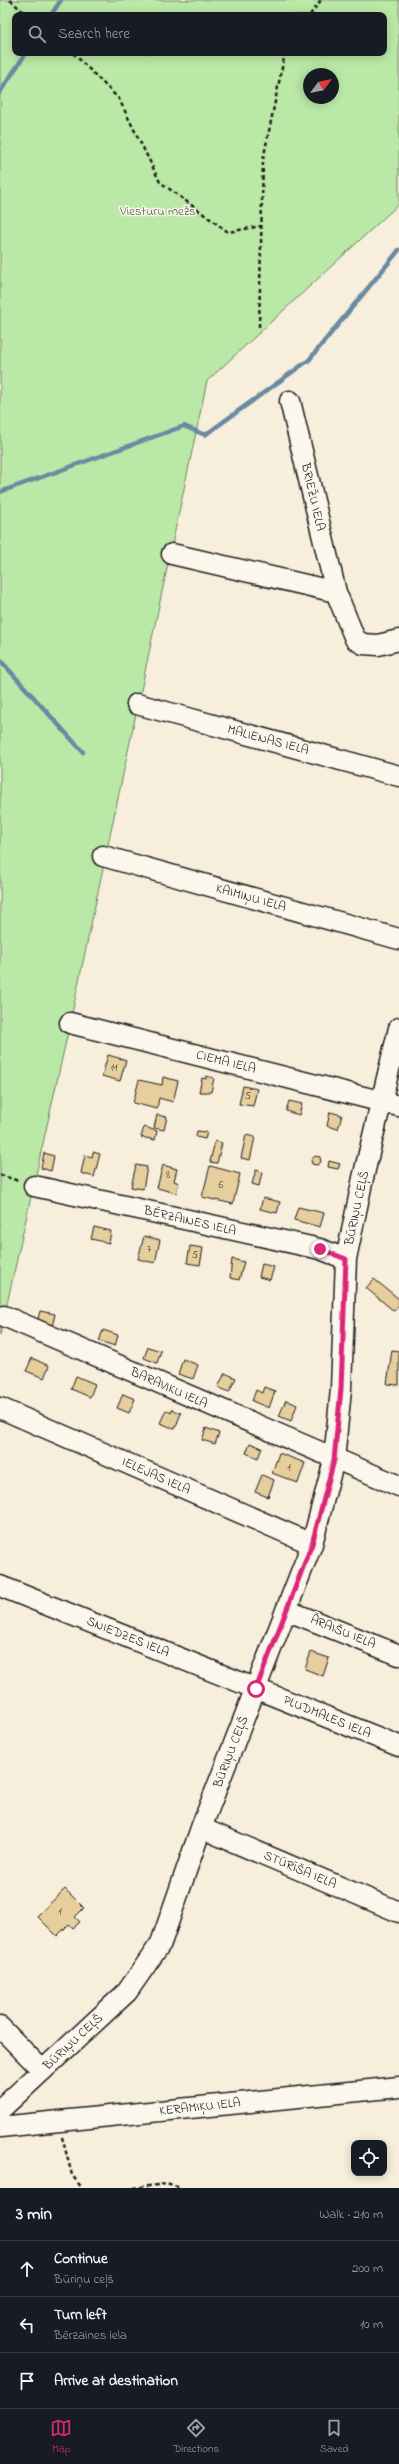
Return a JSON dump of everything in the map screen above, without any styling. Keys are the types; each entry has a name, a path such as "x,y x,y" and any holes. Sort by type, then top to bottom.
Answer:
{"street":[{"name":"BRIEŽU IELA","path":"290,401 336,592 355,639 363,644 378,645 399,640"},
{"path":"172,554 336,592"},
{"name":"MALIENAS IELA","path":"137,704 399,776"},
{"name":"KAIMIŅU IELA","path":"103,856 399,939"},
{"name":"CIEMA IELA","path":"70,1023 390,1104"},
{"name":"BŪRIŅU CEĻŠ","path":"0,2110 128,1992 161,1943 201,1828 312,1544 334,1460 341,1389 346,1259 390,1104 399,1028"},
{"name":"BĒRZAINES IELA","path":"34,1186 320,1249 346,1259"},
{"name":"BARAVIKU IELA","path":"4,1316 334,1460 399,1486"},
{"name":"IELEJAS IELA","path":"0,1408 312,1544"},
{"name":"SNIEDZES IELA","path":"0,1586 256,1689"},
{"name":"ĀRAIŠU IELA","path":"286,1610 399,1655"},
{"name":"PLUDMALES IELA","path":"256,1689 399,1746"},
{"name":"STŪRĪŠA IELA","path":"201,1828 399,1912"},
{"path":"0,2027 42,2070"},
{"name":"KERAMIĶU IELA","path":"0,2127 399,2087"}],"path":[{"path":"10,0 24,12"},
{"path":"312,12 321,0"},
{"path":"77,56 119,99 160,182 228,232 262,226"},
{"path":"259,327 263,160 284,56"},
{"path":"58,2121 72,2175 82,2188"},
{"path":"133,2188 166,2184 181,2188"}],"green space":[{"name":"Viesturu mežs","path":"0,0 399,0 399,204 207,381 70,1023 0,1335"}],"building":[{"path":"108,1055 126,1060 120,1081 102,1076"},
{"path":"206,1076 214,1078 211,1092 199,1092 202,1078 206,1079"},
{"path":"163,1077 178,1081 173,1102 159,1098 157,1109 133,1103 139,1080 162,1085"},
{"path":"243,1086 257,1089 253,1106 239,1104"},
{"path":"289,1101 302,1104 299,1115 286,1111"},
{"path":"330,1112 342,1115 338,1129 327,1126"},
{"path":"157,1115 167,1117 164,1130 154,1128"},
{"path":"144,1127 157,1131 155,1140 141,1137"},
{"path":"197,1131 207,1132 205,1139 196,1137"},
{"path":"246,1135 255,1137 250,1160 241,1158"},
{"path":"215,1141 222,1143 217,1163 210,1162"},
{"path":"93,1152 100,1154 94,1177 81,1173 85,1155 92,1157"},
{"path":"44,1153 54,1156 51,1171 41,1168"},
{"path":"315,1156 320,1157 321,1162 317,1165 312,1164 311,1160"},
{"path":"329,1161 340,1164 338,1169 328,1167"},
{"path":"136,1165 147,1167 143,1189 131,1187"},
{"path":"163,1165 177,1169 174,1181 179,1183 176,1193 157,1188"},
{"path":"210,1166 240,1174 233,1204 202,1197"},
{"path":"256,1170 262,1172 259,1186 252,1184"},
{"path":"263,1198 280,1202 277,1213 260,1209"},
{"path":"298,1207 324,1213 320,1227 294,1220"},
{"path":"94,1227 111,1231 109,1243 91,1239"},
{"path":"144,1236 160,1240 155,1263 138,1259"},
{"path":"190,1246 203,1248 200,1265 187,1263"},
{"path":"232,1259 244,1262 239,1280 230,1278"},
{"path":"262,1264 274,1267 270,1280 259,1277"},
{"path":"374,1279 399,1299 399,1305 394,1311 366,1288"},
{"path":"40,1311 55,1314 52,1327 37,1323"},
{"path":"103,1330 118,1335 115,1346 99,1341"},
{"path":"148,1347 161,1351 157,1363 144,1358"},
{"path":"392,1350 399,1351 399,1385 387,1384"},
{"path":"32,1358 49,1366 44,1378 26,1371"},
{"path":"183,1359 198,1365 193,1379 178,1374"},
{"path":"225,1373 236,1378 229,1392 218,1387"},
{"path":"76,1376 95,1384 90,1397 71,1389"},
{"path":"264,1387 275,1391 269,1408 252,1401 256,1390 262,1393"},
{"path":"123,1394 135,1399 129,1413 117,1408"},
{"path":"286,1400 297,1405 291,1421 279,1416"},
{"path":"166,1410 171,1413 172,1410 181,1413 175,1429 160,1423"},
{"path":"206,1428 219,1433 215,1444 202,1440"},
{"path":"250,1443 262,1448 258,1458 246,1453"},
{"path":"279,1453 305,1463 298,1483 272,1473"},
{"path":"262,1475 274,1480 268,1497 255,1492"},
{"path":"311,1652 329,1658 323,1676 305,1669"},
{"path":"65,1889 84,1908 75,1917 80,1922 73,1928 69,1924 57,1936 37,1916"}],"waterway":[{"path":"53,12 61,0"},
{"path":"0,92 24,56"},
{"path":"0,492 184,426 205,435 309,360 399,250"},
{"path":"0,660 83,752"}],"route":[{"path":"256,1689 312,1544 334,1460 341,1389 346,1259 320,1249"}]}
